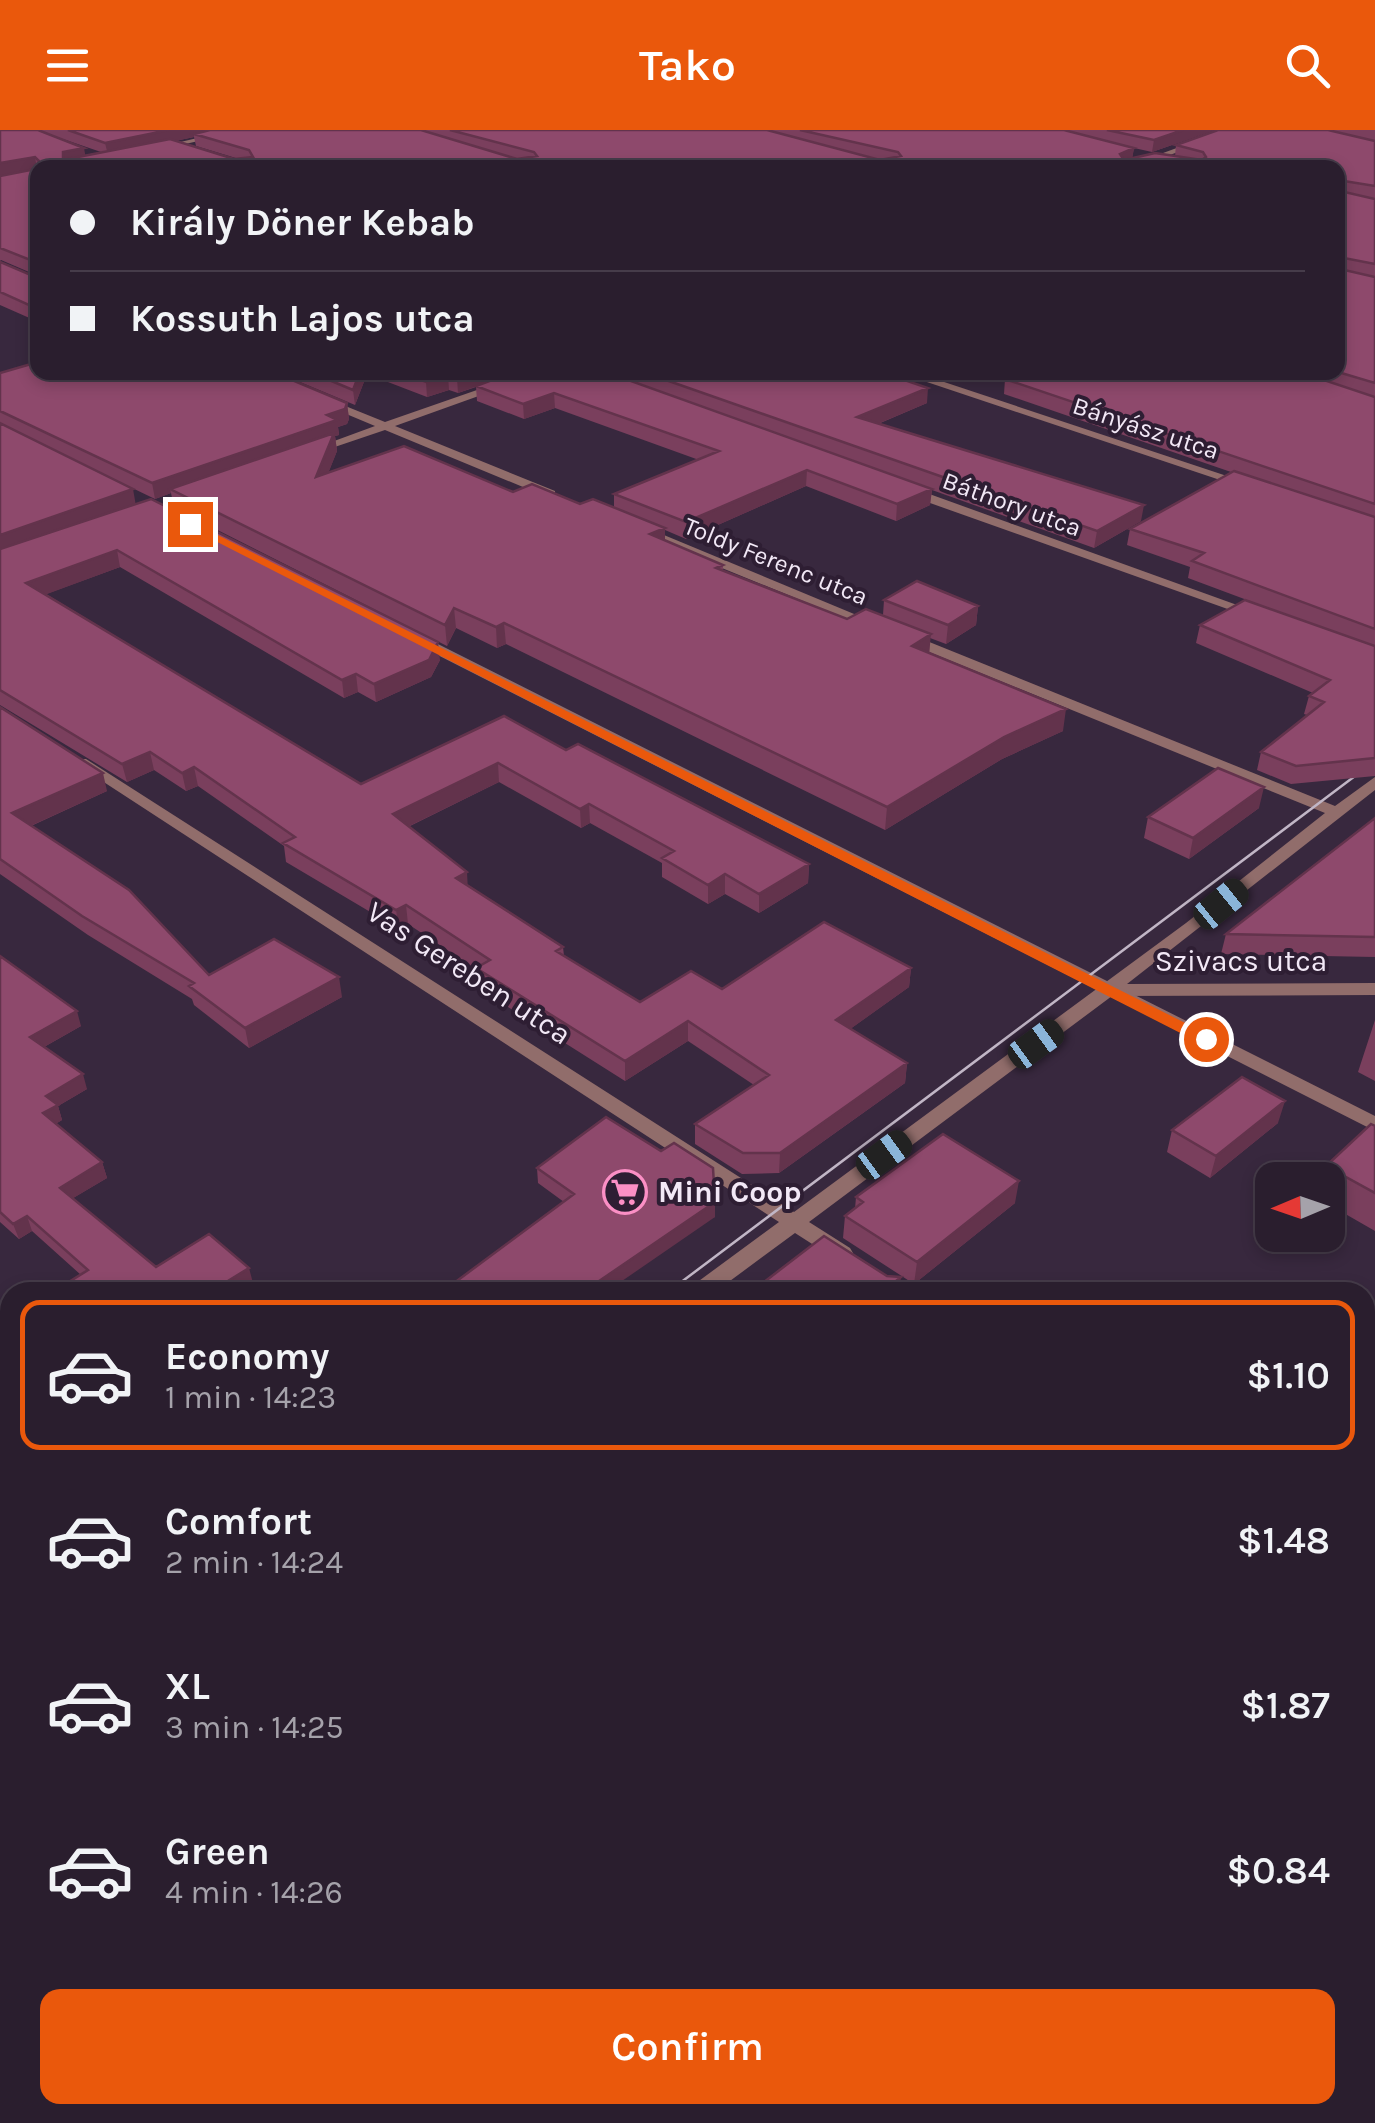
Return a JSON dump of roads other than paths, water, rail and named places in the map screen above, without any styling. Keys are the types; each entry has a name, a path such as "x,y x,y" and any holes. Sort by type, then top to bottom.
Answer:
{"street":[{"path":"139,152 242,130"},
{"path":"1148,160 1233,130"},
{"path":"174,145 198,152"},
{"path":"1122,151 1162,160"},
{"path":"292,458 519,380"},
{"name":"Bányász utca","path":"926,380 1262,490"},
{"path":"303,392 569,501"},
{"name":"Báthory utca","path":"893,485 1264,618"},
{"name":"Toldy Ferenc utca","path":"624,524 1336,812"},
{"path":"405,633 1375,1124"},
{"name":"Vas Gereben utca","path":"66,752 861,1265"},
{"path":"713,1282 1107,990 1375,782"},
{"name":"Szivacs utca","path":"1107,990 1375,989"}],"tram line":[{"path":"681,1282 1375,761"}],"place":[{"name":"Mini Coop","path":"625,1192"}]}
